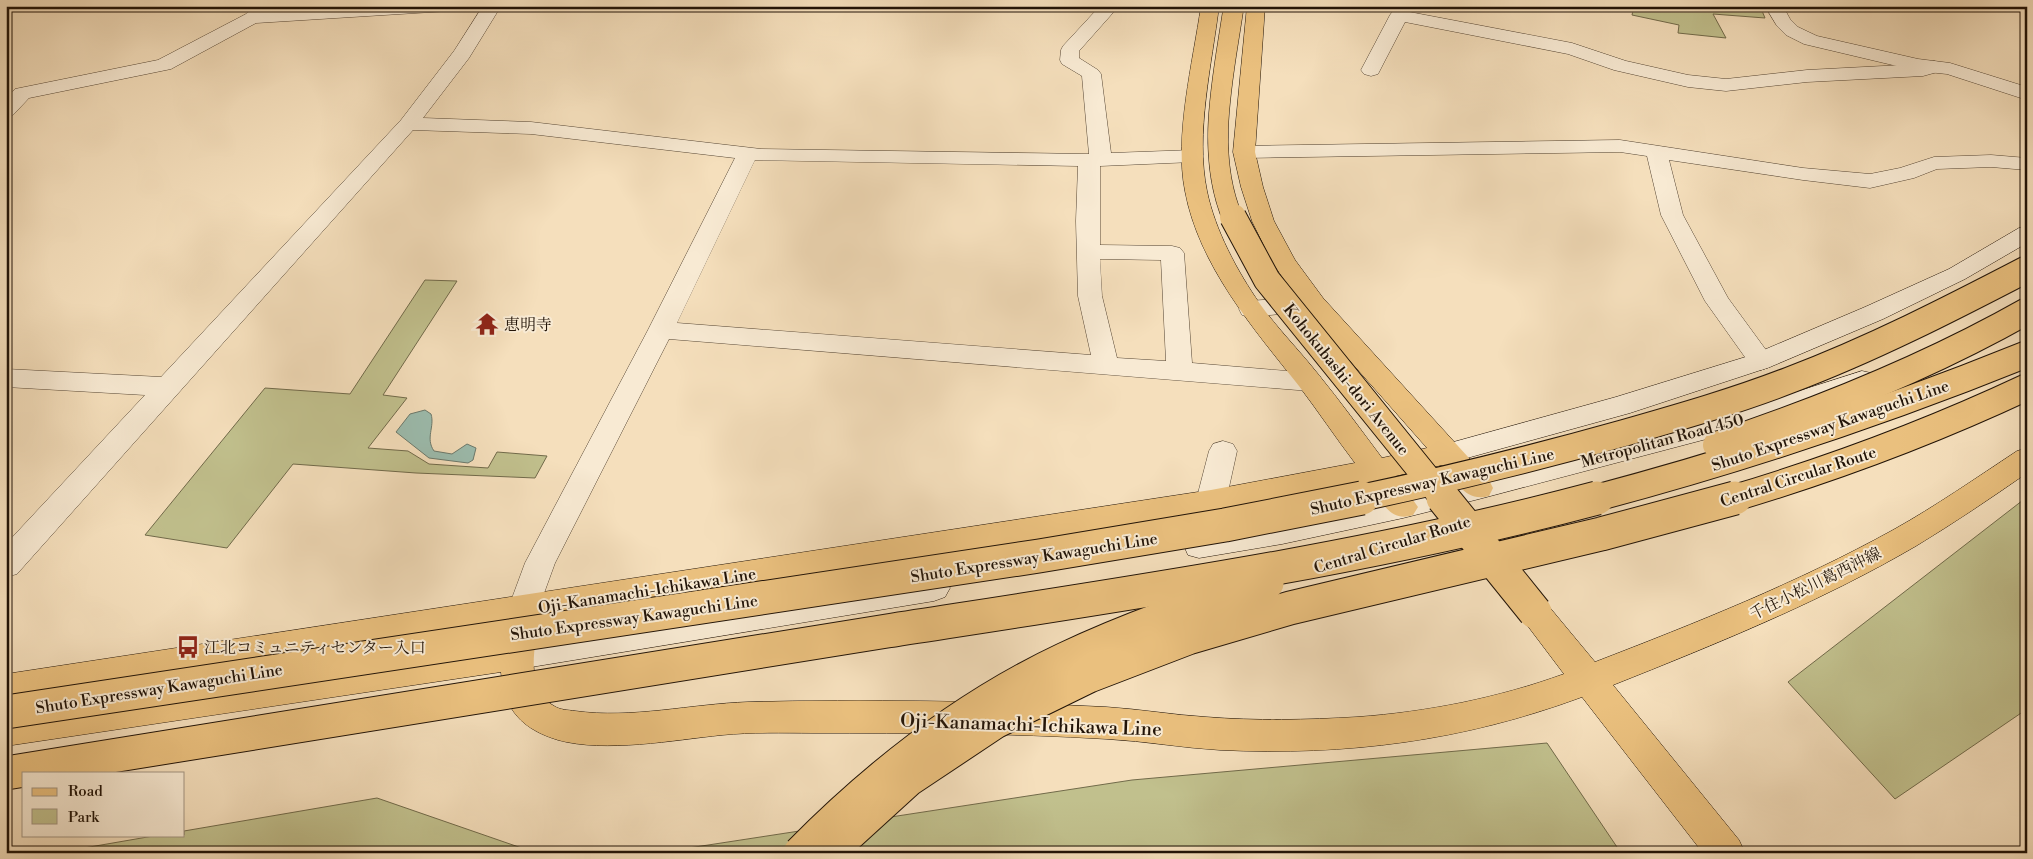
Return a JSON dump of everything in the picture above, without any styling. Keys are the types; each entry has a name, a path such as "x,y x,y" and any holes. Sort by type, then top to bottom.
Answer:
{"main road":[{"path":"1233,8 1244,152 1252,187 1263,221 1284,262 1314,304 1450,453 1479,488"},
{"path":"1233,8 1195,115 1193,156 1196,191 1207,226 1226,267 1251,309 1310,382 1403,507"},
{"name":"Kohokubashi-dori Avenue","path":"1233,8 1218,130 1220,167 1232,214 1248,249 1267,280 1535,612 1726,853"},
{"name":"Shuto Expressway Kawaguchi Line","path":"6,712 1138,541 1339,504 1526,460 1664,421 1786,382 1893,337 2027,268"},
{"name":"Central Circular Route","path":"800,853 853,801 925,743 1001,692 1053,665 1175,614 1259,586 1699,450 1816,410 1934,361 2027,311"},
{"name":"Shuto Expressway Kawaguchi Line","path":"6,773 278,727 1145,591 1358,553 1521,518 1682,475 1936,391 2027,354"},
{"name":"Central Circular Route","path":"828,853 868,814 904,785 980,730 1018,708 1120,661 1189,637 1275,612 1709,506 1819,471 1908,439 1969,415 2027,387"},
{"name":"Oji-Kanamachi-Ichikawa Line","path":"6,689 1211,501 1377,470 1450,453"},
{"name":"千住小松川葛西沖線","path":"1588,680 1752,614 1820,582 1890,546 2027,458"},
{"name":"Oji-Kanamachi-Ichikawa Line","path":"524,609 518,684 524,704 542,719 567,727 611,728 738,718 854,717 1112,724 1214,734 1297,736 1382,730 1464,718 1503,708 1588,680"},
{"path":"6,730 519,655"}],"street":[{"path":"6,111 14,93 164,65 252,18 268,6"},
{"path":"252,18 448,6"},
{"path":"6,565 408,124 462,54 492,6"},
{"path":"1106,365 1090,296 1088,252 1095,159 1091,74 1069,60 1070,50 1110,6"},
{"path":"1774,6 1783,22 1792,31 1810,40 1836,47 1950,69 2027,94"},
{"path":"1371,70 1399,15 1448,15 1572,48 1621,66 1688,81 1726,85 1807,76 1922,70 1934,67"},
{"path":"408,124 531,128 748,153 781,155 1095,159 1193,156"},
{"path":"1244,152 1620,146 1803,174 1870,181 1906,173 1934,162 1991,161 2027,164"},
{"path":"524,609 540,564 661,330 748,153"},
{"path":"1657,153 1672,215 1717,301 1762,361"},
{"path":"1450,453 1620,406 1762,361 1874,313 1957,274 2027,233"},
{"path":"1088,252 1172,253 1180,371"},
{"path":"1251,309 1314,304"},
{"name":"Metropolitan Road 450","path":"519,655 1282,532 1403,507 1733,422 2027,324"},
{"path":"661,330 1310,382"},
{"path":"6,378 169,387"},
{"path":"1211,501 1223,451"}],"green space":[{"path":"1634,6 1760,6 1765,18 1713,14 1726,38 1678,33 1679,25 1632,15"},
{"path":"425,280 457,281 383,395 407,398 368,448 408,451 429,464 488,468 497,452 547,456 535,478 416,473 293,464 227,548 145,535 265,388 350,394"},
{"path":"2027,497 2027,709 1895,799 1788,682"},
{"path":"1547,743 1621,853 656,853 1132,780"},
{"path":"377,798 536,853 55,853 153,836 185,836 185,831"}],"shaded area":[{"path":"425,410 431,414 430,442 434,451 452,454 467,444 476,448 473,460 468,463 429,458 396,432 410,414"}],"place":[{"name":"恵明寺","path":"487,324"},
{"name":"江北コミュニティセンター入口","path":"188,647"}]}
